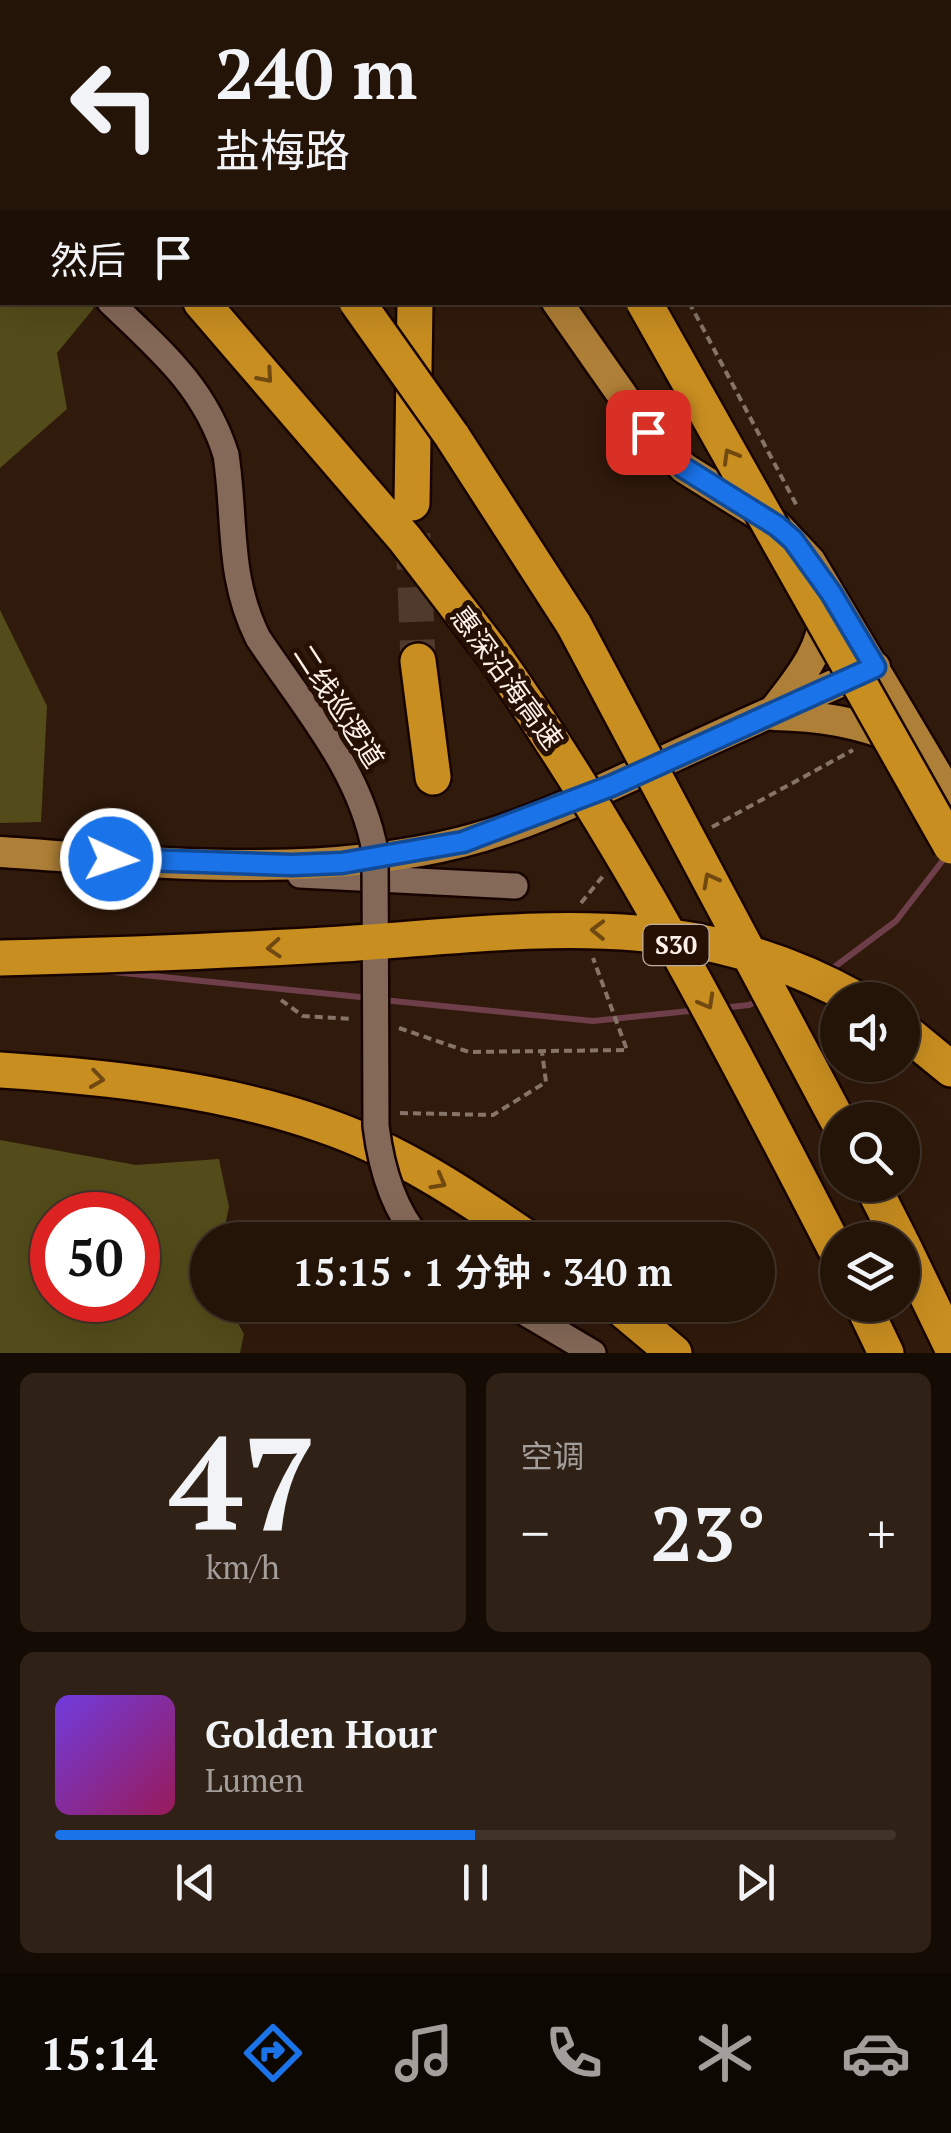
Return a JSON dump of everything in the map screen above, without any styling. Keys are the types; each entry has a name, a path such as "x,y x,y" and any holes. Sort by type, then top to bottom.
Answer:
{"highway":[{"name":"惠深沿海高速","path":"205,305 367,494 491,651 577,776 710,1007 821,1222"},
{"name":"S30","path":"359,305 452,436 574,625 828,1102"},
{"path":"412,503 415,305"},
{"path":"646,305 951,846"},
{"path":"418,660 433,777"},
{"path":"0,958 221,951 500,931 648,932 711,942 774,960 820,982"},
{"path":"920,1044 951,1069"},
{"path":"0,1070 158,1087 226,1099 325,1126 448,1187 502,1222"},
{"path":"920,1280 951,1344"},
{"path":"637,1322 674,1353"},
{"path":"871,1322 886,1353"}],"main road":[{"path":"559,305 648,432 684,468 777,526 810,561 944,786"},
{"path":"771,714 804,671 822,636 826,611 810,561"},
{"path":"0,852 219,863 342,863 463,842 611,786 875,667"},
{"path":"771,714 836,718 902,740 944,786"}],"street":[{"name":"二线巡逻道","path":"113,305 194,387 214,420 226,454 232,546 246,614 353,779 371,827 375,851 376,1126 380,1158 408,1222"},
{"path":"219,863 282,873 515,886"},
{"path":"541,1322 593,1353"}],"path":[{"path":"384,1025 416,1032 468,1052 627,1050 589,946"},
{"path":"281,1000 303,1016 352,1019"},
{"path":"388,1113 493,1115 546,1082 542,1052"}],"shaded area":[{"path":"0,305 90,305 94,308 57,353 67,409 0,468"},
{"path":"0,610 47,706 41,822 0,823"},
{"path":"0,1140 136,1165 219,1159 229,1207 226,1222 190,1222 190,1322 237,1322 244,1334 240,1353 0,1353"}],"waterway":[{"path":"829,971 896,921 947,855"},
{"path":"104,971 370,998"},
{"path":"721,1008 749,1005 762,999"},
{"path":"383,1000 593,1021 699,1010"}],"tunnel":[{"path":"413,534 418,661"}],"route":[{"path":"111,859 342,863 463,842 611,786 875,667 831,593 793,540 684,468 648,432"}]}
